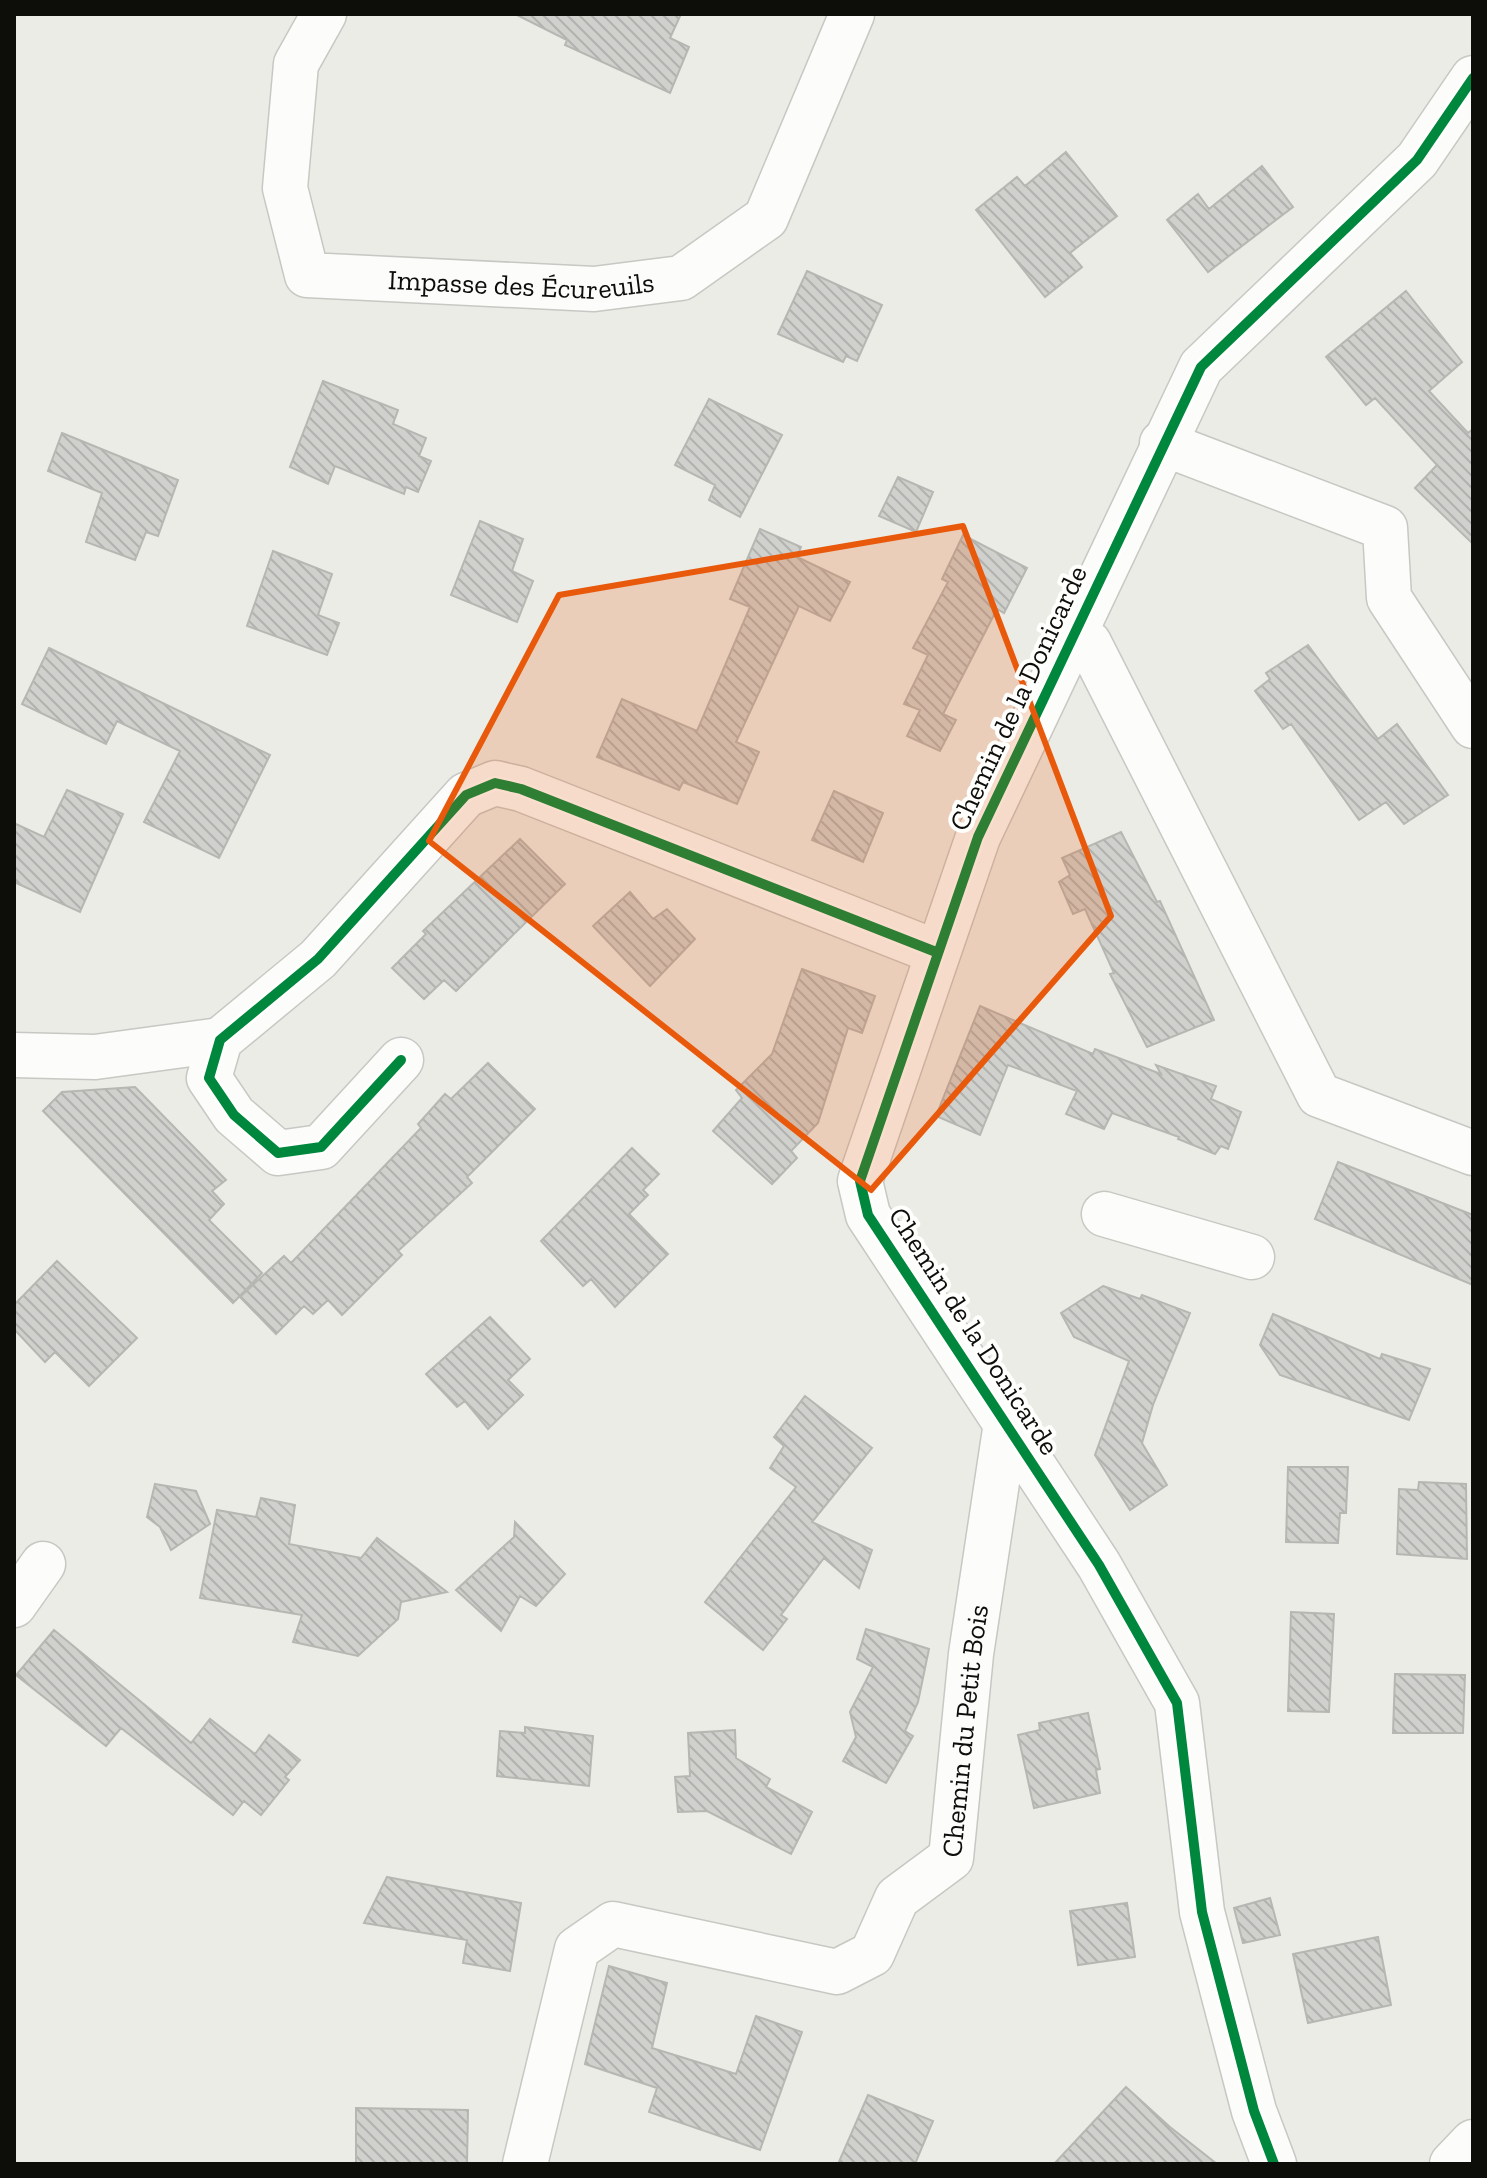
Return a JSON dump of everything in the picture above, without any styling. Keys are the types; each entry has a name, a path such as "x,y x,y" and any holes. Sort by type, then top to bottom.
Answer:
{"street":[{"name":"Impasse des Écureuils","path":"324,14 296,64 285,188 307,275 594,289 681,278 766,218 852,14"},
{"name":"Chemin de la Donicarde","path":"1274,2164 1254,2111 1202,1912 1177,1703 1099,1565 868,1215 860,1181 936,952 978,837 1076,636 1162,443 1201,367 1417,160 1473,78"},
{"path":"1162,443 1385,528 1389,598 1473,726"},
{"path":"1076,636 1089,643 1319,1095 1473,1153"},
{"path":"14,1055 95,1057 220,1040 318,959 466,795 495,783 521,789 936,952"},
{"path":"220,1040 209,1078 234,1115 278,1153 321,1147 401,1060"},
{"path":"1104,1214 1252,1257"},
{"name":"Chemin du Petit Bois","path":"525,2164 577,1949 613,1924 837,1972 872,1954 897,1898 951,1858 971,1654 1006,1423"},
{"path":"14,1605 43,1564"},
{"path":"1452,2164 1473,2142"}],"highlighted area":[{"path":"963,526 1111,916 871,1190 429,841 559,595"}],"building":[{"path":"515,14 681,14 670,38 689,47 670,93 565,45 567,40"},
{"path":"1066,152 1117,216 1070,253 1082,267 1045,297 976,210 1017,177 1025,186"},
{"path":"1262,166 1293,207 1208,272 1167,220 1198,194 1209,209"},
{"path":"807,271 882,305 857,361 846,356 843,362 778,334"},
{"path":"1406,291 1462,362 1429,391 1468,433 1473,429 1473,544 1415,488 1437,465 1375,398 1366,405 1326,357"},
{"path":"323,381 398,410 393,424 426,438 419,456 431,461 418,492 406,487 404,494 335,466 328,484 290,467"},
{"path":"709,399 782,435 740,517 709,500 715,485 675,465"},
{"path":"62,433 178,480 158,536 146,532 135,560 86,542 102,493 48,471"},
{"path":"898,477 933,492 916,532 879,516"},
{"path":"480,521 523,539 512,571 533,581 517,622 451,595"},
{"path":"760,529 801,547 797,557 850,582 830,621 799,606 736,742 759,752 737,804 683,782 679,790 597,757 622,699 697,731 750,607 730,599"},
{"path":"963,535 1027,568 1004,613 997,609 943,714 956,720 940,751 907,736 920,710 904,704 928,655 913,648 948,582 942,579"},
{"path":"273,551 332,574 318,615 339,623 327,655 247,626"},
{"path":"1308,645 1378,739 1397,724 1448,795 1404,824 1386,802 1359,820 1291,724 1283,729 1255,691 1270,679 1266,673"},
{"path":"49,648 270,755 219,858 144,822 180,751 117,721 106,744 22,704"},
{"path":"67,790 123,814 80,912 14,882 14,823 44,837"},
{"path":"834,791 883,813 863,862 812,840"},
{"path":"1121,832 1157,902 1160,901 1214,1020 1147,1047 1110,974 1114,973 1085,909 1073,914 1059,882 1070,875 1062,858"},
{"path":"520,839 565,884 456,991 444,980 424,999 392,968 426,934 423,931"},
{"path":"630,892 653,919 667,909 695,939 650,986 593,926"},
{"path":"802,969 875,996 862,1033 848,1028 818,1123 791,1151 797,1158 772,1184 713,1131 742,1098 736,1090 772,1054"},
{"path":"980,1006 1093,1054 1095,1049 1161,1074 1156,1065 1216,1086 1211,1099 1241,1112 1228,1149 1221,1146 1215,1154 1179,1137 1112,1113 1104,1129 1066,1114 1077,1091 1008,1065 980,1135 936,1116"},
{"path":"488,1063 535,1109 467,1177 472,1183 398,1251 402,1255 342,1315 328,1300 313,1314 304,1306 276,1334 240,1297 284,1256 291,1263 421,1128 418,1124 445,1094 451,1099"},
{"path":"135,1087 226,1180 212,1191 224,1204 209,1220 262,1273 233,1303 43,1111 62,1092"},
{"path":"632,1148 659,1174 643,1190 648,1195 629,1214 668,1254 615,1307 591,1279 583,1286 541,1241"},
{"path":"1338,1162 1473,1215 1473,1285 1315,1219"},
{"path":"57,1261 137,1338 89,1386 55,1352 45,1362 14,1329 14,1305"},
{"path":"1103,1286 1140,1299 1142,1295 1190,1313 1153,1405 1142,1443 1167,1485 1130,1510 1095,1455 1129,1361 1074,1337 1061,1313"},
{"path":"1273,1314 1380,1359 1382,1354 1430,1369 1409,1420 1280,1375 1260,1345"},
{"path":"490,1317 530,1359 508,1380 523,1395 488,1429 465,1401 457,1407 426,1374"},
{"path":"805,1396 872,1448 812,1522 872,1550 859,1588 824,1558 781,1615 787,1619 763,1650 705,1602 796,1487 770,1468 784,1446 774,1437"},
{"path":"1288,1467 1348,1467 1346,1513 1340,1513 1338,1543 1286,1542"},
{"path":"1419,1482 1466,1484 1467,1559 1397,1554 1399,1489 1418,1490"},
{"path":"155,1484 196,1491 210,1524 171,1550 160,1527 147,1517"},
{"path":"261,1498 295,1505 289,1544 361,1558 377,1538 447,1592 401,1602 398,1619 358,1656 293,1642 302,1615 200,1598 217,1510 256,1517"},
{"path":"515,1522 565,1574 536,1606 520,1596 501,1631 456,1590 514,1537"},
{"path":"1291,1612 1334,1614 1329,1712 1288,1711"},
{"path":"866,1629 929,1649 918,1702 905,1731 913,1736 886,1783 843,1761 856,1737 850,1712 873,1667 857,1659"},
{"path":"54,1630 191,1743 210,1719 255,1754 269,1735 300,1760 285,1777 289,1780 261,1815 244,1801 233,1815 121,1728 106,1746 16,1675"},
{"path":"1395,1674 1465,1675 1463,1733 1393,1733"},
{"path":"1088,1713 1100,1769 1096,1770 1100,1793 1034,1808 1018,1735 1040,1730 1039,1723"},
{"path":"525,1727 593,1736 589,1786 497,1776 500,1731 525,1733"},
{"path":"735,1730 736,1758 770,1779 766,1787 812,1812 791,1854 707,1811 678,1812 675,1777 690,1776 688,1733"},
{"path":"387,1877 521,1903 510,1971 463,1963 467,1940 364,1923"},
{"path":"1270,1898 1280,1935 1243,1943 1234,1908"},
{"path":"1127,1903 1135,1957 1078,1965 1070,1911"},
{"path":"1378,1937 1391,2005 1308,2023 1293,1954"},
{"path":"609,1966 667,1983 652,2048 736,2074 756,2016 802,2032 760,2150 649,2112 657,2088 585,2064"},
{"path":"1126,2087 1170,2127 1217,2164 1054,2164"},
{"path":"868,2095 933,2121 915,2164 838,2164"},
{"path":"356,2108 468,2110 467,2164 356,2164"}],"cycle path":[{"path":"1274,2164 1254,2111 1202,1912 1177,1703 1099,1565 868,1215 860,1181 978,837 1201,367 1417,160 1473,78"},
{"path":"401,1060 321,1147 278,1153 234,1115 209,1078 220,1040 318,959 466,795 495,783 521,789 936,952"}]}
